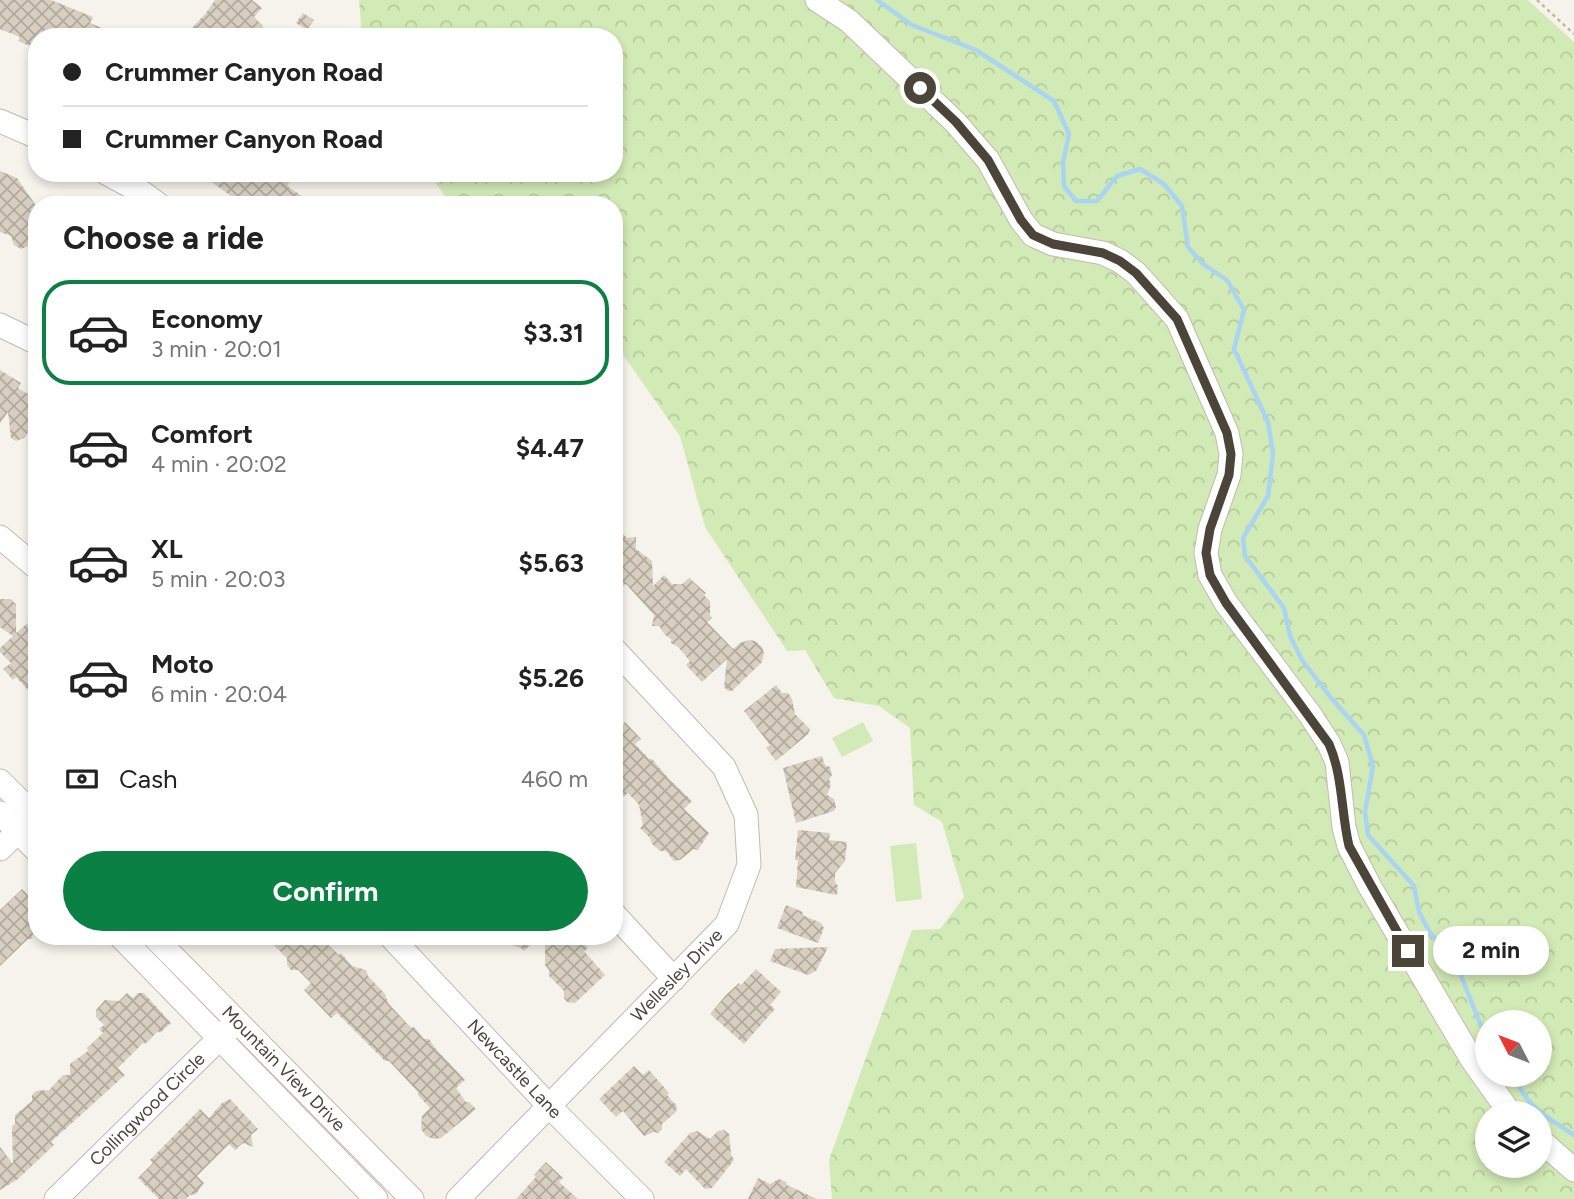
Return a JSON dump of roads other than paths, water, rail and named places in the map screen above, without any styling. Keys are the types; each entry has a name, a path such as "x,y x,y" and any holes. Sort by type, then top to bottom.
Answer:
{"street":[{"path":"817,0 849,21 956,122 988,160 1021,220 1033,235 1053,244 1103,253 1120,261 1136,273 1177,319 1227,433 1231,454 1229,475 1210,529 1206,553 1210,575 1226,603 1329,744 1337,762 1344,827 1349,846 1370,887 1471,1058 1501,1101"},
{"path":"0,121 28,132"},
{"path":"123,182 147,196"},
{"path":"0,325 28,339"},
{"path":"0,537 28,560"},
{"name":"Wellesley Drive","path":"458,1199 726,924 749,865 746,815 724,767 623,659"},
{"path":"0,781 28,819"},
{"path":"0,813 28,821"},
{"path":"0,849 28,824"},
{"path":"623,924 674,979"},
{"name":"Mountain View Drive","path":"129,945 376,1199"},
{"name":"Mountain View Drive","path":"162,945 412,1199"},
{"name":"Newcastle Lane","path":"398,945 550,1107 642,1199"},
{"name":"Collingwood Circle","path":"56,1199 237,1021"},
{"path":"1552,1151 1574,1170"}],"waterway":[{"path":"877,0 912,25 976,50 1054,101 1069,134 1063,162 1064,186 1076,201 1097,201 1117,176 1140,169 1164,184 1182,206 1188,247 1203,264 1227,280 1244,310 1234,349 1268,422 1273,454 1268,496 1243,538 1245,556 1284,608 1290,636 1302,660 1364,735 1373,766 1365,812 1368,835 1414,886 1419,912 1429,931 1458,968 1475,1011"},
{"path":"1520,1087 1530,1103 1574,1135"}]}
